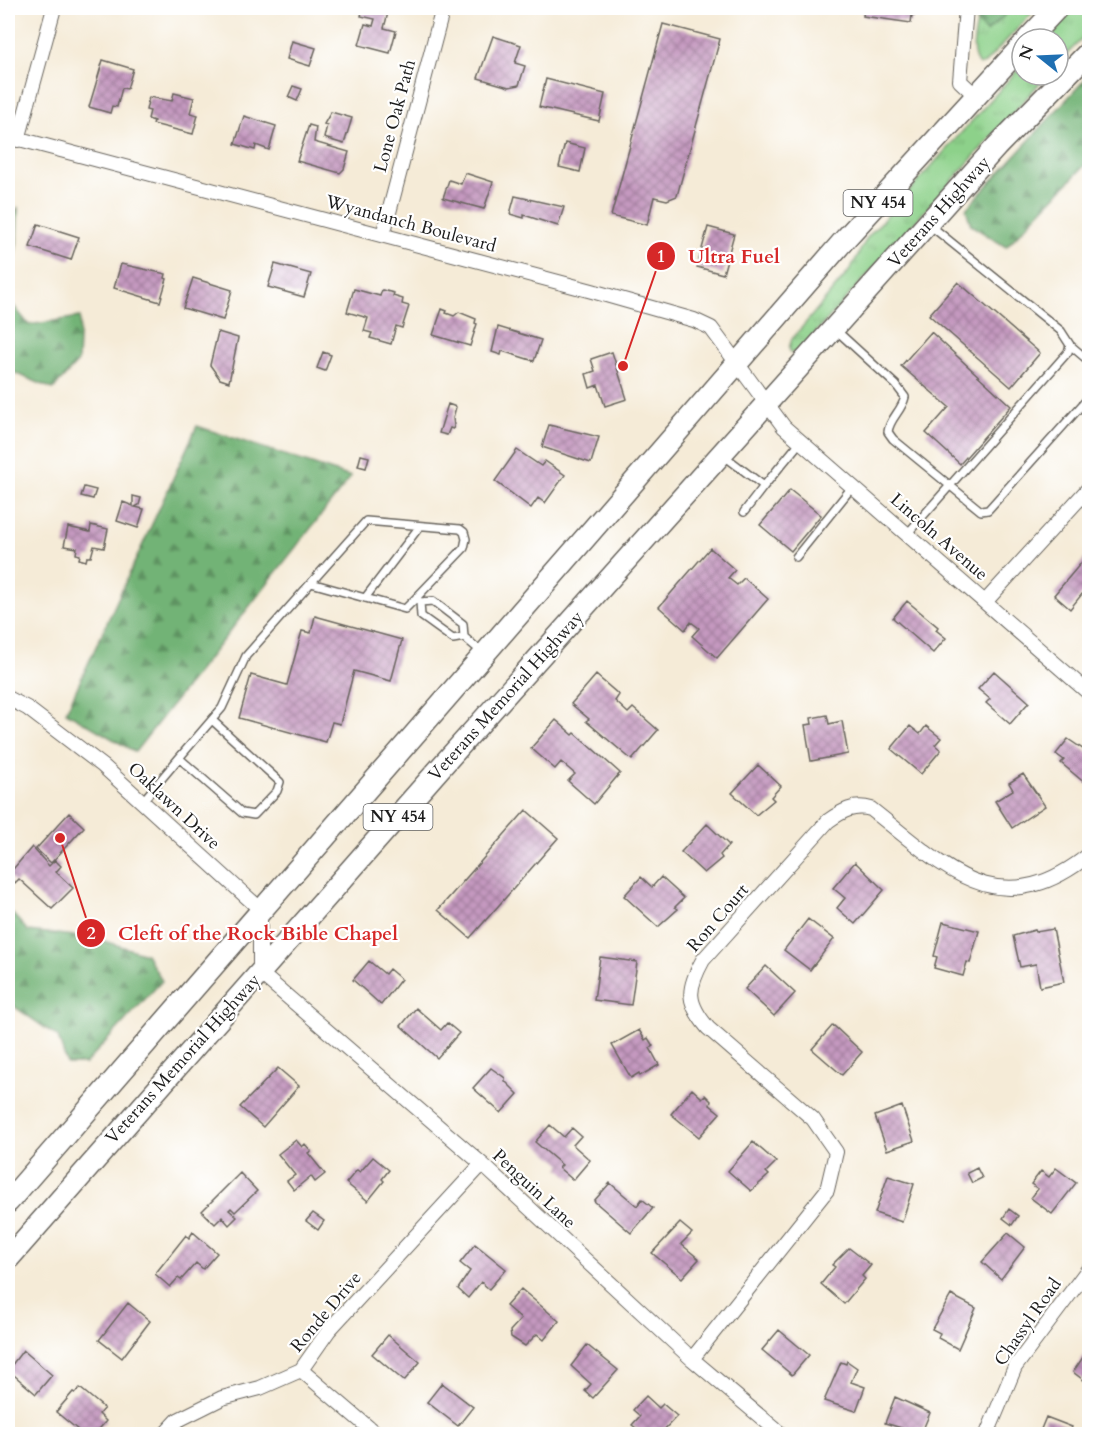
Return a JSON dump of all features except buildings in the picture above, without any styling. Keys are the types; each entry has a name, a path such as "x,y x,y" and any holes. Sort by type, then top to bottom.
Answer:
{"main road":[{"path":"1039,27 1057,8"},
{"name":"Veterans Highway","path":"792,377 997,146 1089,51"},
{"name":"NY 454","path":"736,363 1010,59"},
{"name":"Veterans Memorial Highway","path":"8,1202 736,363"},
{"name":"Veterans Memorial Highway","path":"8,1259 792,377"}],"street":[{"path":"13,138 54,8"},
{"name":"Lone Oak Path","path":"383,235 443,8"},
{"path":"966,8 960,81 976,96"},
{"name":"Wyandanch Boulevard","path":"13,138 383,235 694,320 711,328 768,405"},
{"name":"Lincoln Avenue","path":"768,405 784,427 908,533 1089,694"},
{"path":"985,602 1089,487"},
{"name":"Oaklawn Drive","path":"8,698 27,708 104,766 260,909"},
{"name":"Ron Court","path":"692,1359 827,1190 836,1152 813,1119 716,1035 697,1014 690,992 694,976 703,960 828,821 850,808 862,806 871,809 940,865 981,884 1007,887 1033,885 1074,866 1089,854"},
{"path":"260,909 260,973"},
{"name":"Penguin Lane","path":"260,973 482,1164 692,1359 781,1434"},
{"name":"Ronde Drive","path":"165,1434 178,1420 222,1398 260,1388 301,1370 329,1330 482,1164"},
{"name":"Chassyl Road","path":"987,1434 1015,1367 1089,1267"},
{"path":"301,1370 376,1434"}],"lane":[{"path":"928,224 1061,332 1070,345 1089,362"},
{"path":"835,329 896,385 905,397 904,404 888,426 888,432 981,511 988,510 1089,396"},
{"path":"908,533 1068,352 1070,345"},
{"path":"744,512 801,441"},
{"path":"723,455 764,486"},
{"path":"795,557 853,486"},
{"path":"142,801 222,708 246,656 366,521 460,529 464,532 466,539 464,548 418,600 405,609 311,583"},
{"path":"365,598 420,526"},
{"path":"418,600 433,601 463,624 464,637 485,654"},
{"path":"418,600 421,616 453,639 464,637"},
{"path":"179,758 248,816 254,815 277,791 280,782 277,778 212,720"}],"green space":[{"path":"980,8 1013,8 986,32 977,22"},
{"path":"1013,8 1037,8 1019,27 1010,27 1010,37 985,63 979,65 973,50 977,22 986,31"},
{"path":"1074,8 1089,8 1089,32 1070,51 1070,27 1056,27"},
{"path":"1089,75 1089,161 1006,247 971,225 966,209"},
{"path":"1010,78 1010,87 1036,87 799,351 791,353 789,348 792,339 850,270 867,238"},
{"path":"18,207 17,243 8,293 8,224"},
{"path":"8,299 29,325 80,317 78,362 53,389 8,370"},
{"path":"197,426 351,477 135,752 66,712"},
{"path":"8,909 28,931 94,938 146,954 162,981 85,1064 67,1064 58,1037 8,1002"}],"place":[{"name":"Ultra Fuel","path":"623,366"},
{"name":"Cleft of the Rock Bible Chapel","path":"60,838"}]}
